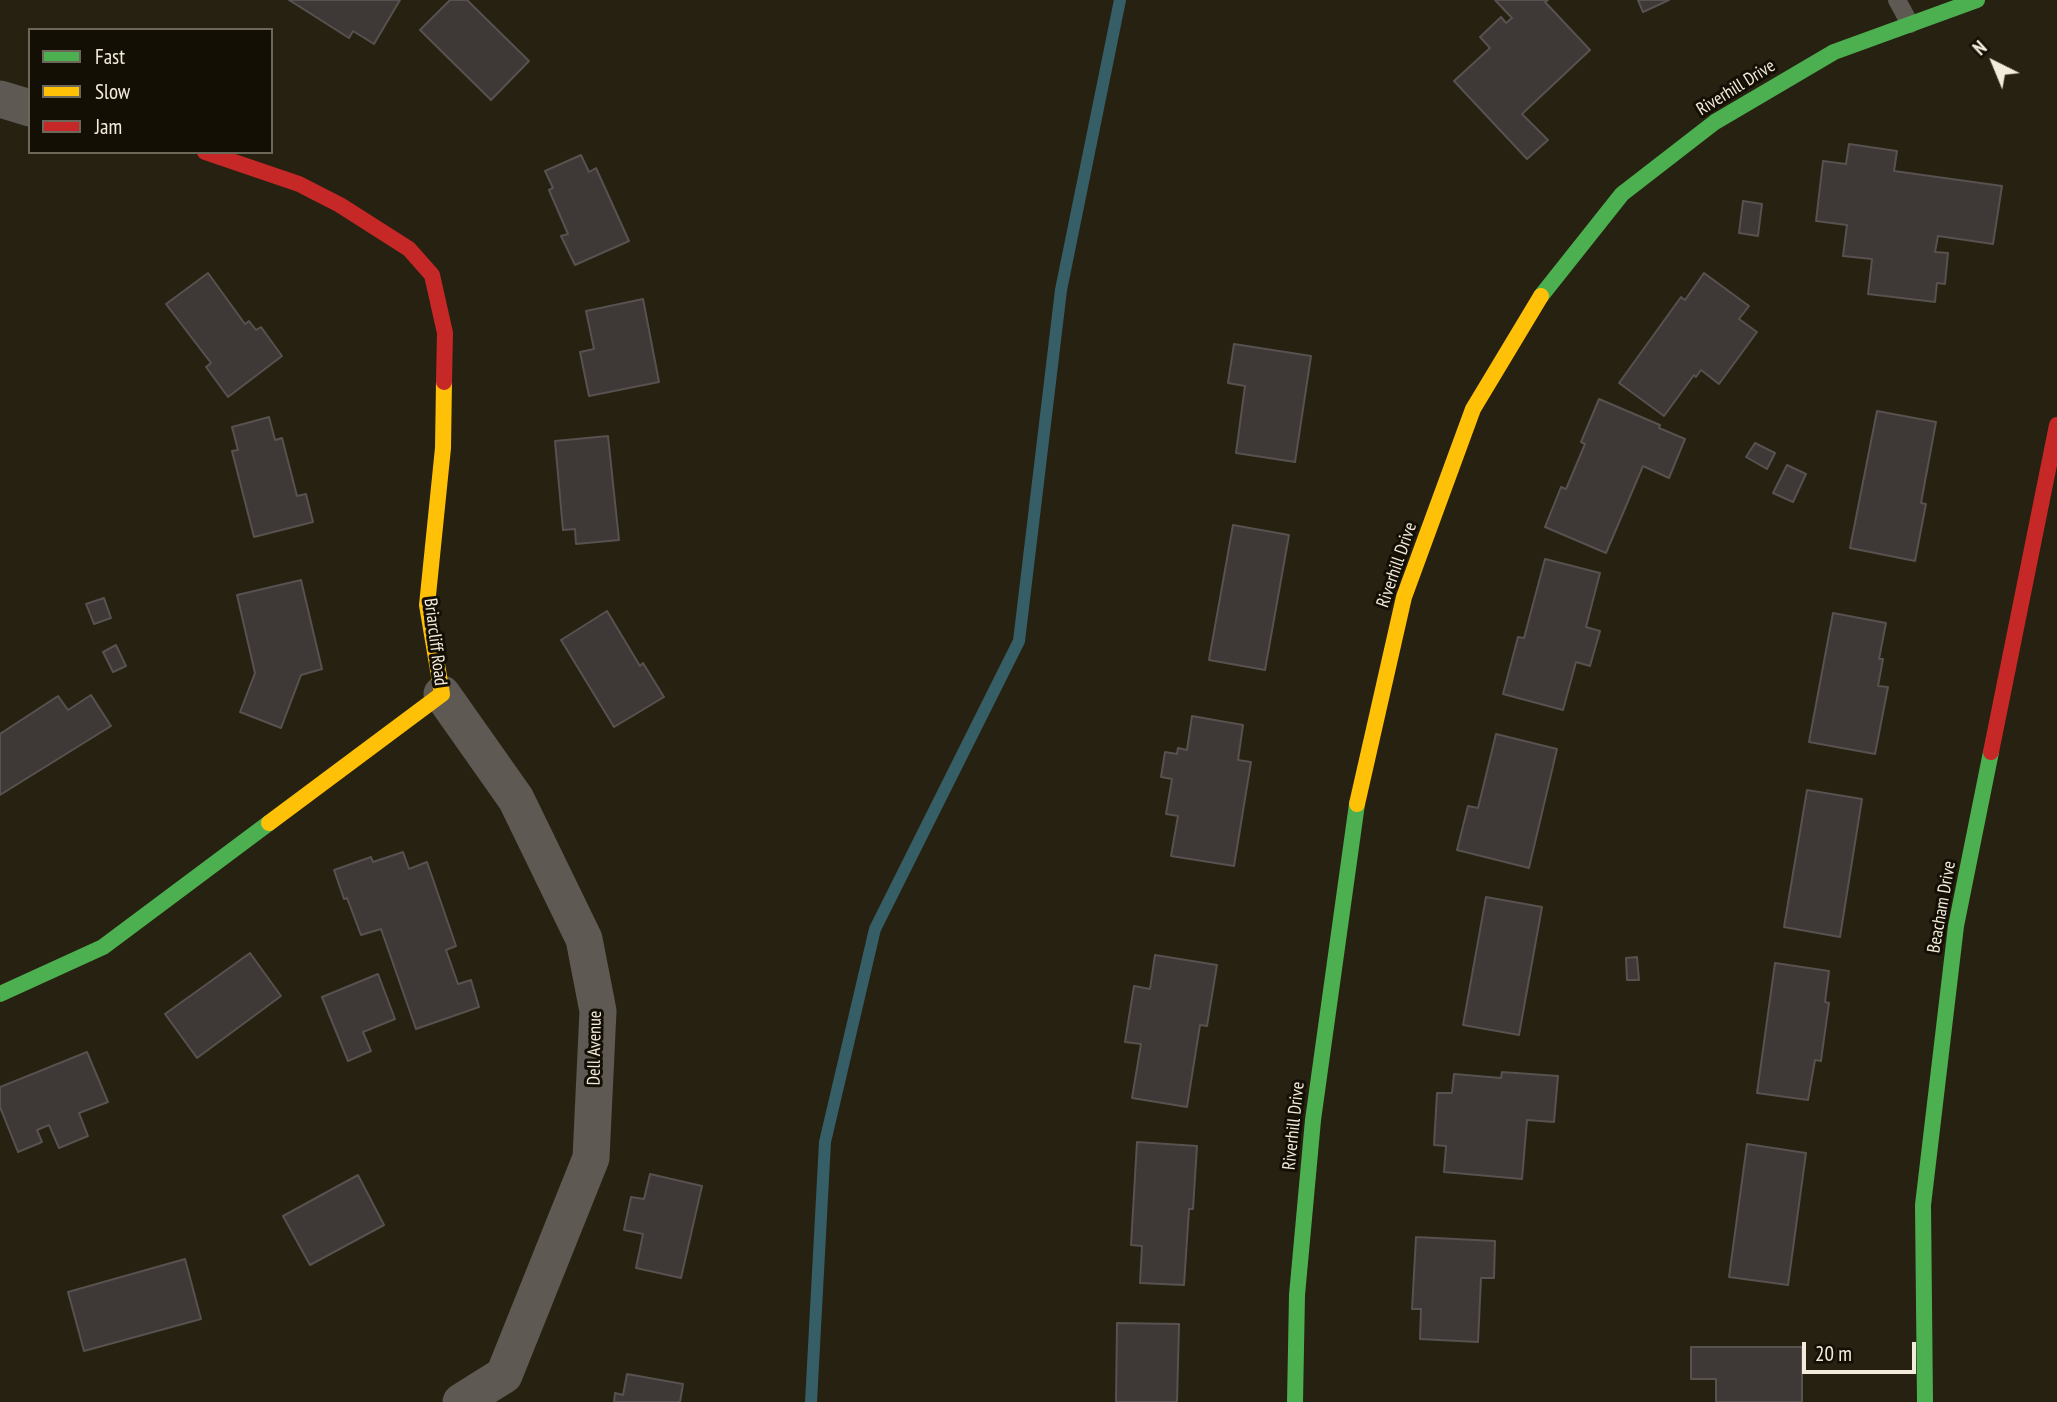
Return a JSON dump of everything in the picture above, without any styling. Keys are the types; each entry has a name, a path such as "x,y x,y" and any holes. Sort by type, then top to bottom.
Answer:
{"street":[{"name":"Riverhill Drive","path":"1295,1402 1297,1295 1313,1120 1355,813 1404,597 1474,409 1547,286 1622,194 1715,122 1834,52 1977,0"},
{"path":"0,99 28,107"},
{"name":"Briarcliff Road","path":"0,994 103,947 442,694 427,605 443,448 444,333 432,275 409,249 340,205 299,184 211,154"},
{"name":"Beacham Drive","path":"1925,1402 1923,1205 1956,926 2057,425"},
{"name":"Dell Avenue","path":"442,694 516,799 584,939 598,1011 591,1158 504,1375 461,1402"}],"lane":[{"path":"1897,0 1910,24"}],"building":[{"path":"289,0 400,0 374,44 353,31 349,38"},
{"path":"450,0 467,0 529,61 491,100 420,30"},
{"path":"1495,0 1548,0 1545,2 1590,50 1522,114 1548,140 1527,159 1454,81 1490,48 1480,37 1501,17 1506,23 1512,18"},
{"path":"1638,0 1669,0 1643,12"},
{"path":"1849,144 1897,151 1894,171 2002,186 1993,244 1938,236 1935,252 1948,253 1945,284 1937,283 1935,302 1868,294 1872,259 1843,256 1847,225 1816,221 1823,161 1846,164"},
{"path":"581,155 589,172 596,168 629,241 575,265 561,236 568,234 549,190 553,188 545,171"},
{"path":"1743,201 1762,204 1758,236 1739,233"},
{"path":"208,273 245,324 249,321 256,330 261,327 282,356 228,397 206,367 211,363 166,304"},
{"path":"1704,273 1749,306 1739,319 1757,332 1719,384 1701,370 1696,377 1694,375 1664,416 1619,383 1681,297 1685,300"},
{"path":"643,299 659,382 589,396 580,352 594,349 586,311"},
{"path":"1234,344 1311,356 1295,462 1236,453 1245,386 1228,383"},
{"path":"1599,399 1660,425 1659,428 1685,439 1669,478 1643,466 1606,553 1545,527 1561,487 1566,489 1585,444 1581,442"},
{"path":"1877,411 1936,422 1921,503 1926,504 1915,561 1850,548"},
{"path":"269,417 275,440 282,438 297,496 306,494 313,522 254,537 232,451 238,450 232,427"},
{"path":"608,436 619,540 576,544 575,529 563,530 555,441"},
{"path":"1755,443 1775,453 1767,469 1746,457"},
{"path":"1787,465 1806,474 1793,502 1773,493"},
{"path":"1233,525 1289,535 1265,670 1209,660"},
{"path":"1545,559 1600,573 1586,627 1600,631 1590,666 1576,662 1563,710 1503,694 1518,637 1524,638"},
{"path":"301,580 322,669 301,675 281,728 240,712 255,673 237,595"},
{"path":"104,598 111,618 94,624 86,604"},
{"path":"607,611 640,666 643,663 664,697 614,727 561,640"},
{"path":"1833,613 1886,623 1879,659 1883,659 1878,686 1888,687 1875,754 1809,742"},
{"path":"116,645 126,666 113,672 103,652"},
{"path":"91,695 111,726 0,795 0,734 58,696 68,710"},
{"path":"1192,716 1243,725 1238,760 1251,762 1234,866 1171,856 1178,816 1166,814 1172,779 1161,777 1165,752 1177,754 1178,748 1187,750"},
{"path":"1496,734 1557,749 1529,868 1457,850 1468,806 1478,808"},
{"path":"1807,790 1862,799 1840,937 1784,927"},
{"path":"403,852 409,869 427,862 456,946 446,950 458,984 471,980 479,1007 416,1029 381,929 361,935 334,870 371,857 373,862"},
{"path":"1486,897 1542,907 1519,1035 1463,1025"},
{"path":"250,953 281,996 197,1058 165,1014"},
{"path":"1155,955 1217,965 1207,1026 1200,1025 1187,1107 1132,1098 1141,1044 1125,1042 1134,986 1150,989"},
{"path":"1637,957 1639,980 1627,980 1626,958"},
{"path":"1775,963 1829,971 1825,1002 1829,1003 1821,1061 1815,1060 1808,1100 1757,1093"},
{"path":"378,974 395,1019 363,1032 371,1051 348,1061 322,997"},
{"path":"87,1052 108,1102 79,1113 88,1136 59,1148 49,1125 37,1130 42,1142 18,1152 0,1107 0,1087"},
{"path":"1502,1072 1558,1076 1554,1122 1527,1120 1522,1179 1444,1172 1446,1146 1434,1145 1437,1093 1452,1093 1454,1074 1501,1078"},
{"path":"1137,1142 1197,1146 1184,1285 1140,1283 1142,1246 1131,1245"},
{"path":"1747,1144 1806,1153 1788,1285 1729,1277"},
{"path":"650,1174 702,1186 681,1278 636,1268 643,1234 624,1230 631,1197 644,1199"},
{"path":"358,1175 384,1225 310,1265 283,1216"},
{"path":"1416,1237 1495,1241 1494,1278 1481,1278 1478,1342 1420,1339 1421,1309 1412,1309"},
{"path":"185,1259 201,1319 84,1351 68,1292"},
{"path":"1117,1323 1179,1324 1177,1402 1116,1402"},
{"path":"1691,1347 1802,1347 1802,1402 1716,1402 1716,1379 1691,1379"},
{"path":"627,1374 683,1384 680,1402 614,1402 615,1393 623,1395"}],"waterway":[{"path":"811,1402 825,1142 875,929 1019,641 1061,290 1120,0"}],"traffic: fast":[{"path":"1541,296 1622,194 1715,122 1834,52 1977,0"},
{"path":"1925,1402 1923,1205 1956,926 1991,752"},
{"path":"1295,1402 1297,1295 1313,1120 1357,804"},
{"path":"0,994 103,947 269,823"}],"traffic: slow":[{"path":"1357,804 1404,597 1473,409 1541,296"},
{"path":"269,823 442,694 427,605 443,448 444,382"}],"traffic: jam":[{"path":"211,154 299,184 340,205 409,249 432,275 445,333 444,382"},
{"path":"1991,752 2057,425"}]}
